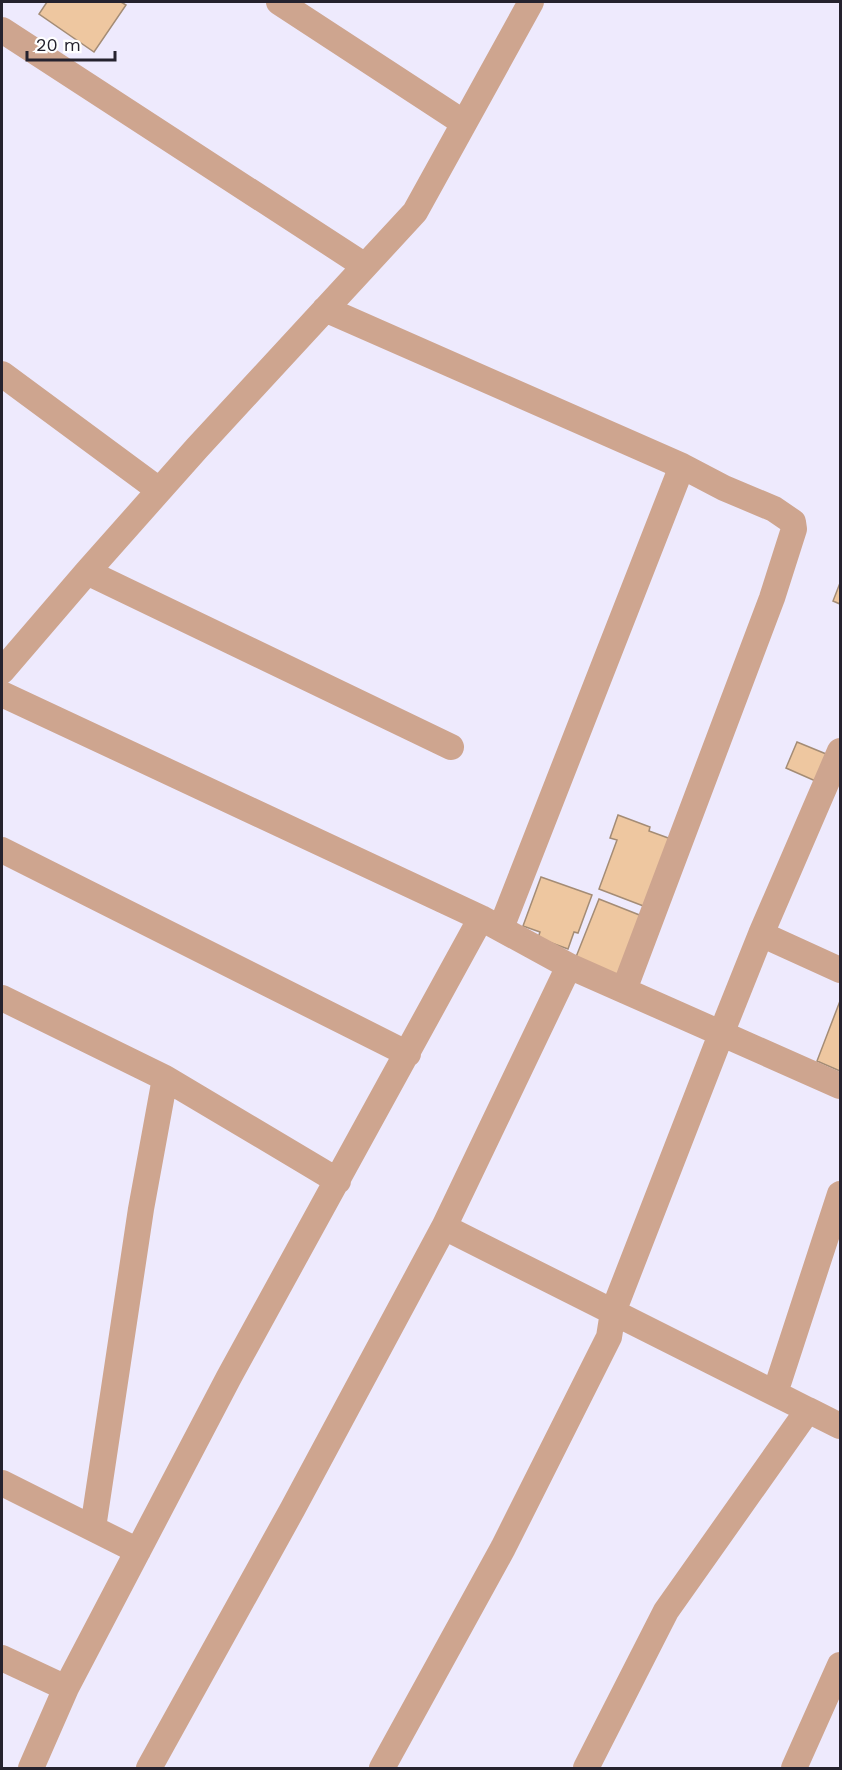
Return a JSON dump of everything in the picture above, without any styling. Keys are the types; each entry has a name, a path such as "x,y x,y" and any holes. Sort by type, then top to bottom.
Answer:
{"street":[{"path":"279,2 464,123"},
{"path":"2,671 159,490 415,212 531,2"},
{"path":"2,30 365,266"},
{"path":"325,309 682,466 724,488 774,509 793,522 794,529 772,598 624,990"},
{"path":"2,374 159,490"},
{"path":"31,1768 66,1688 229,1377 408,1054 491,923 682,466"},
{"path":"87,572 451,747"},
{"path":"2,694 491,923 569,966 840,1086"},
{"path":"719,1032 723,1029 761,934 836,777 840,751"},
{"path":"2,850 408,1054"},
{"path":"761,934 840,970"},
{"path":"148,1768 292,1510 444,1227 569,966"},
{"path":"2,998 165,1078 338,1181"},
{"path":"382,1768 503,1548 609,1336 614,1312 720,1036 719,1032"},
{"path":"93,1528 141,1209 165,1078"},
{"path":"775,1393 840,1194"},
{"path":"444,1227 840,1426"},
{"path":"586,1768 666,1611 808,1410"},
{"path":"2,1483 138,1551"},
{"path":"2,1658 66,1688"},
{"path":"794,1768 840,1665"}],"building":[{"path":"47,2 121,2 126,5 94,52 39,14"},
{"path":"840,583 840,604 833,601"},
{"path":"797,742 831,756 820,783 786,768"},
{"path":"618,815 650,827 649,831 671,839 646,907 599,889 617,840 610,838"},
{"path":"541,877 592,895 578,933 574,932 568,949 538,938 540,932 523,926"},
{"path":"599,899 642,916 617,979 574,962"},
{"path":"840,1001 840,1071 817,1061"}]}
